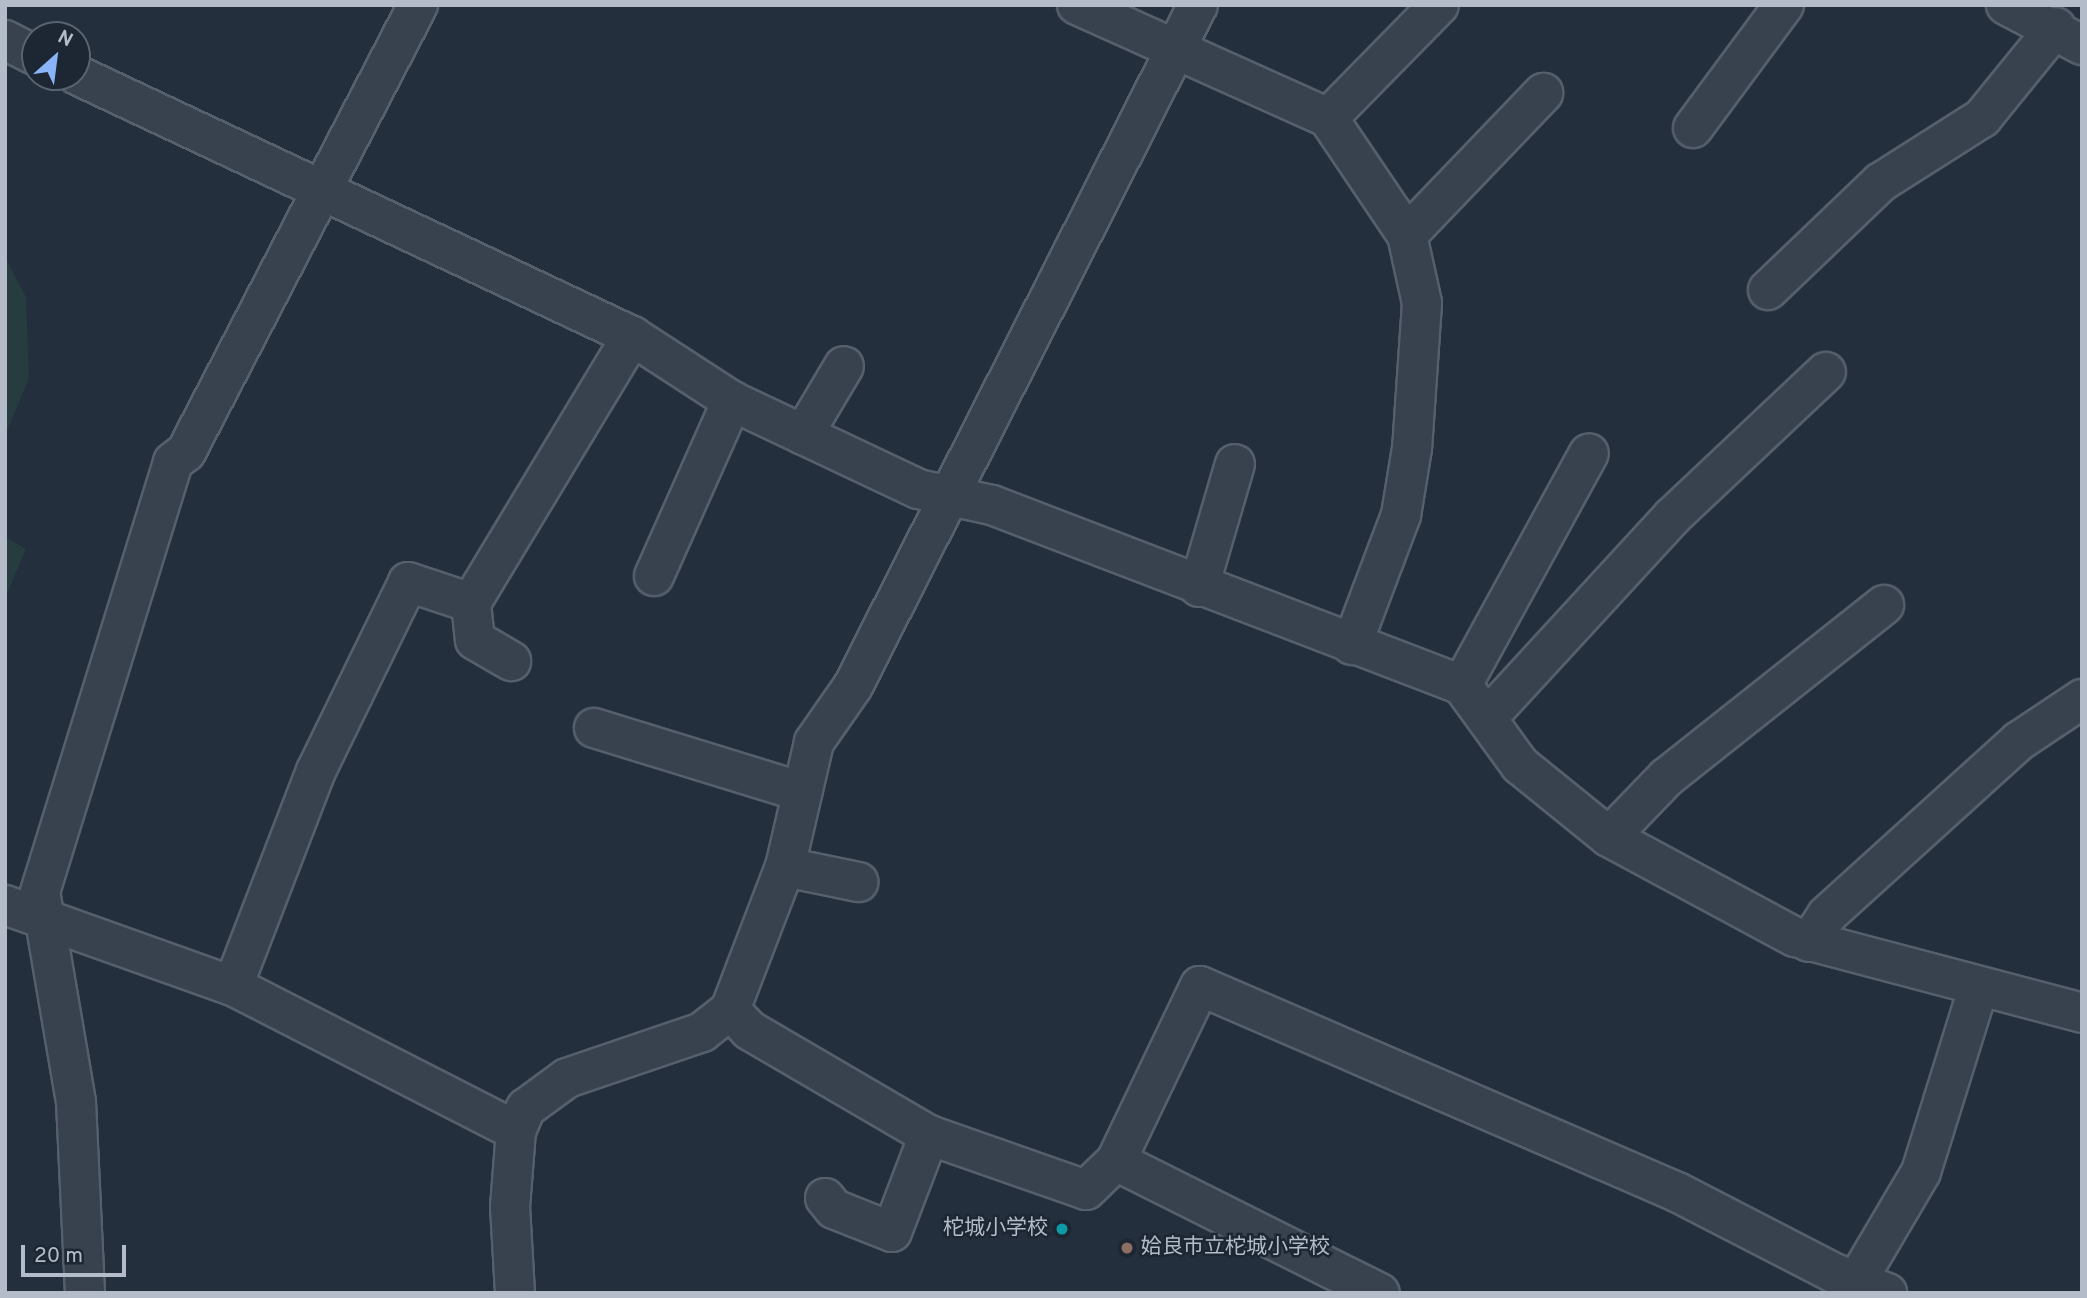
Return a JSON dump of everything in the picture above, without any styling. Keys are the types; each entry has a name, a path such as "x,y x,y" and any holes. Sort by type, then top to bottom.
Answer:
{"street":[{"path":"86,1293 76,1102 40,892 173,462 186,452 316,192 418,5"},
{"path":"1077,5 1328,118 1407,235 1422,303 1412,448 1401,516 1352,645"},
{"path":"515,1293 510,1207 516,1131 526,1108 568,1077 702,1032 730,1010 785,867 814,742 853,686 1198,5"},
{"path":"1328,118 1439,5"},
{"path":"1693,128 1784,5"},
{"path":"1768,290 1881,182 1982,118 2069,36 2006,5"},
{"path":"5,40 21,48"},
{"path":"91,82 316,192 632,336 732,401 918,489 949,494 1462,685 1488,717 1520,765 1609,837 1809,943 1978,989 2082,1013"},
{"path":"1407,235 1543,93"},
{"path":"511,661 475,640 471,603 632,336"},
{"path":"803,435 844,366"},
{"path":"1488,717 1673,516 1826,372"},
{"path":"654,576 732,401"},
{"path":"1462,685 1590,453"},
{"path":"1199,587 1235,464"},
{"path":"233,986 316,771 408,582 471,603"},
{"path":"1609,837 1667,778 1884,605"},
{"path":"1809,943 1827,915 2019,741 2082,699"},
{"path":"594,728 802,792"},
{"path":"785,867 858,882"},
{"path":"5,905 233,986 516,1131"},
{"path":"730,1010 748,1030 929,1135 1086,1190 1116,1161 1200,986 1677,1192 1846,1285 1920,1172 1978,989"},
{"path":"825,1198 834,1209 892,1232 929,1135"},
{"path":"1116,1161 1380,1293"}],"green space":[{"path":"5,257 26,297 29,378 5,436"},
{"path":"5,537 26,549 5,598"}],"place":[{"name":"柁城小学校","path":"1062,1229"},
{"name":"姶良市立柁城小学校","path":"1127,1248"}]}
